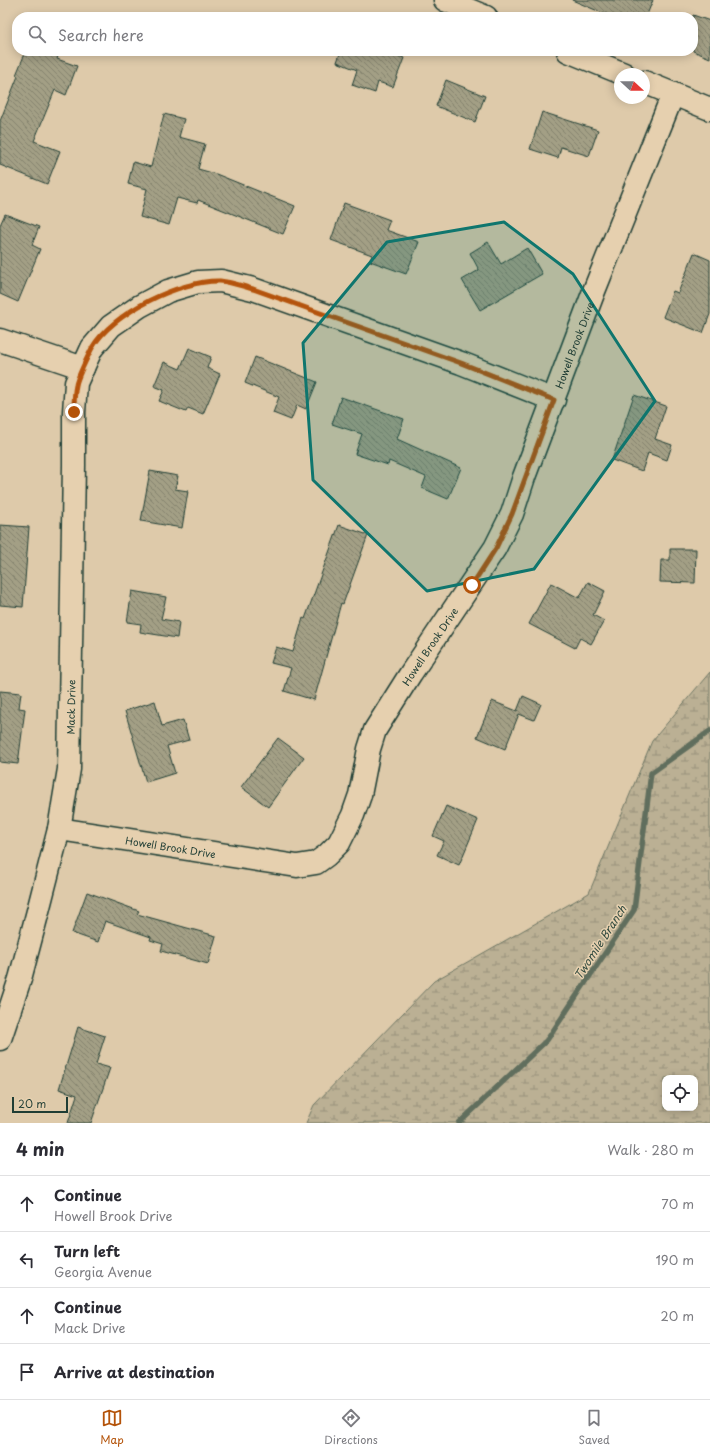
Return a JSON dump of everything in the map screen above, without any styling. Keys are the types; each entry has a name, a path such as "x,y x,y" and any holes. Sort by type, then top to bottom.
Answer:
{"street":[{"path":"445,0 474,12"},
{"path":"580,56 614,70"},
{"path":"650,84 710,109"},
{"name":"Howell Brook Drive","path":"59,829 297,866 316,863 327,855 338,843 354,815 360,795 369,749 376,730 410,673 496,548 512,514 594,291 673,94"},
{"name":"Mack Drive","path":"0,1039 22,971 59,829 69,769 74,412 76,383 92,348 111,326 140,306 168,291 198,282 221,281 253,289 454,360 554,400"},
{"path":"0,340 83,368"}],"highlighted area":[{"path":"504,222 573,274 655,401 534,569 427,591 313,480 303,343 387,242"}],"green space":[{"path":"710,672 710,1123 306,1123 314,1105 434,981 589,893 652,741"}],"building":[{"path":"572,0 653,0 648,12 600,12"},
{"path":"698,17 710,21 710,58 698,53"},
{"path":"24,56 58,56 57,59 77,66 66,95 55,90 34,141 60,151 47,184 0,165 0,121 18,76 16,75"},
{"path":"339,56 399,56 404,58 393,87 378,82 375,93 352,85 357,70 337,62"},
{"path":"446,80 485,96 475,122 436,106"},
{"path":"542,112 598,130 589,156 561,147 558,158 530,149"},
{"path":"164,114 184,119 179,137 205,144 198,169 216,174 295,206 283,234 198,200 197,203 177,198 169,225 140,217 147,189 128,184 133,162 151,167"},
{"path":"344,203 390,220 386,230 419,242 406,274 370,261 372,255 331,240"},
{"path":"5,214 39,227 32,245 40,249 18,302 0,294 0,225"},
{"path":"488,242 501,264 527,248 542,274 480,310 462,280 479,270 470,253"},
{"path":"694,253 710,260 710,314 703,333 663,317 673,291 678,293"},
{"path":"189,348 211,357 207,368 220,374 203,414 188,408 186,412 159,401 164,390 154,386 164,362 180,369"},
{"path":"255,357 317,382 306,409 297,405 291,420 273,413 279,397 245,383"},
{"path":"634,395 666,406 655,439 672,445 667,460 648,453 642,471 612,460"},
{"path":"341,397 404,419 397,439 461,468 448,499 422,488 426,477 389,461 388,465 355,454 362,434 332,424"},
{"path":"150,471 178,476 175,489 188,491 182,528 141,521"},
{"path":"0,525 29,527 23,607 0,605"},
{"path":"339,525 368,535 343,604 341,603 314,700 284,691 291,668 271,663 276,647 293,652 303,618 305,619"},
{"path":"670,549 696,549 695,583 660,582 661,560 670,560"},
{"path":"588,582 605,591 593,615 604,621 591,644 580,638 575,648 529,624 551,583 579,598"},
{"path":"132,591 166,597 161,619 179,622 177,638 140,632 141,624 127,622"},
{"path":"0,691 21,693 19,708 25,709 18,764 0,762"},
{"path":"523,696 541,704 534,720 519,714 505,749 477,737 492,701 517,711"},
{"path":"155,701 162,726 183,720 189,740 167,746 175,773 146,782 125,711"},
{"path":"278,738 304,757 268,807 241,787"},
{"path":"446,806 478,820 459,865 437,855 444,841 433,836"},
{"path":"87,892 139,911 137,914 216,936 208,964 161,951 163,944 150,940 151,937 105,921 98,942 72,933"},
{"path":"78,1027 105,1036 96,1064 110,1068 91,1123 68,1123 77,1095 59,1089"}],"waterway":[{"name":"Twomile Branch","path":"459,1123 547,1040 634,910 651,773 710,731"}],"route":[{"path":"74,412 76,383 92,348 111,326 140,306 168,291 198,282 221,281 253,289 461,363 554,400 524,477 512,514 496,548 472,585"}]}
